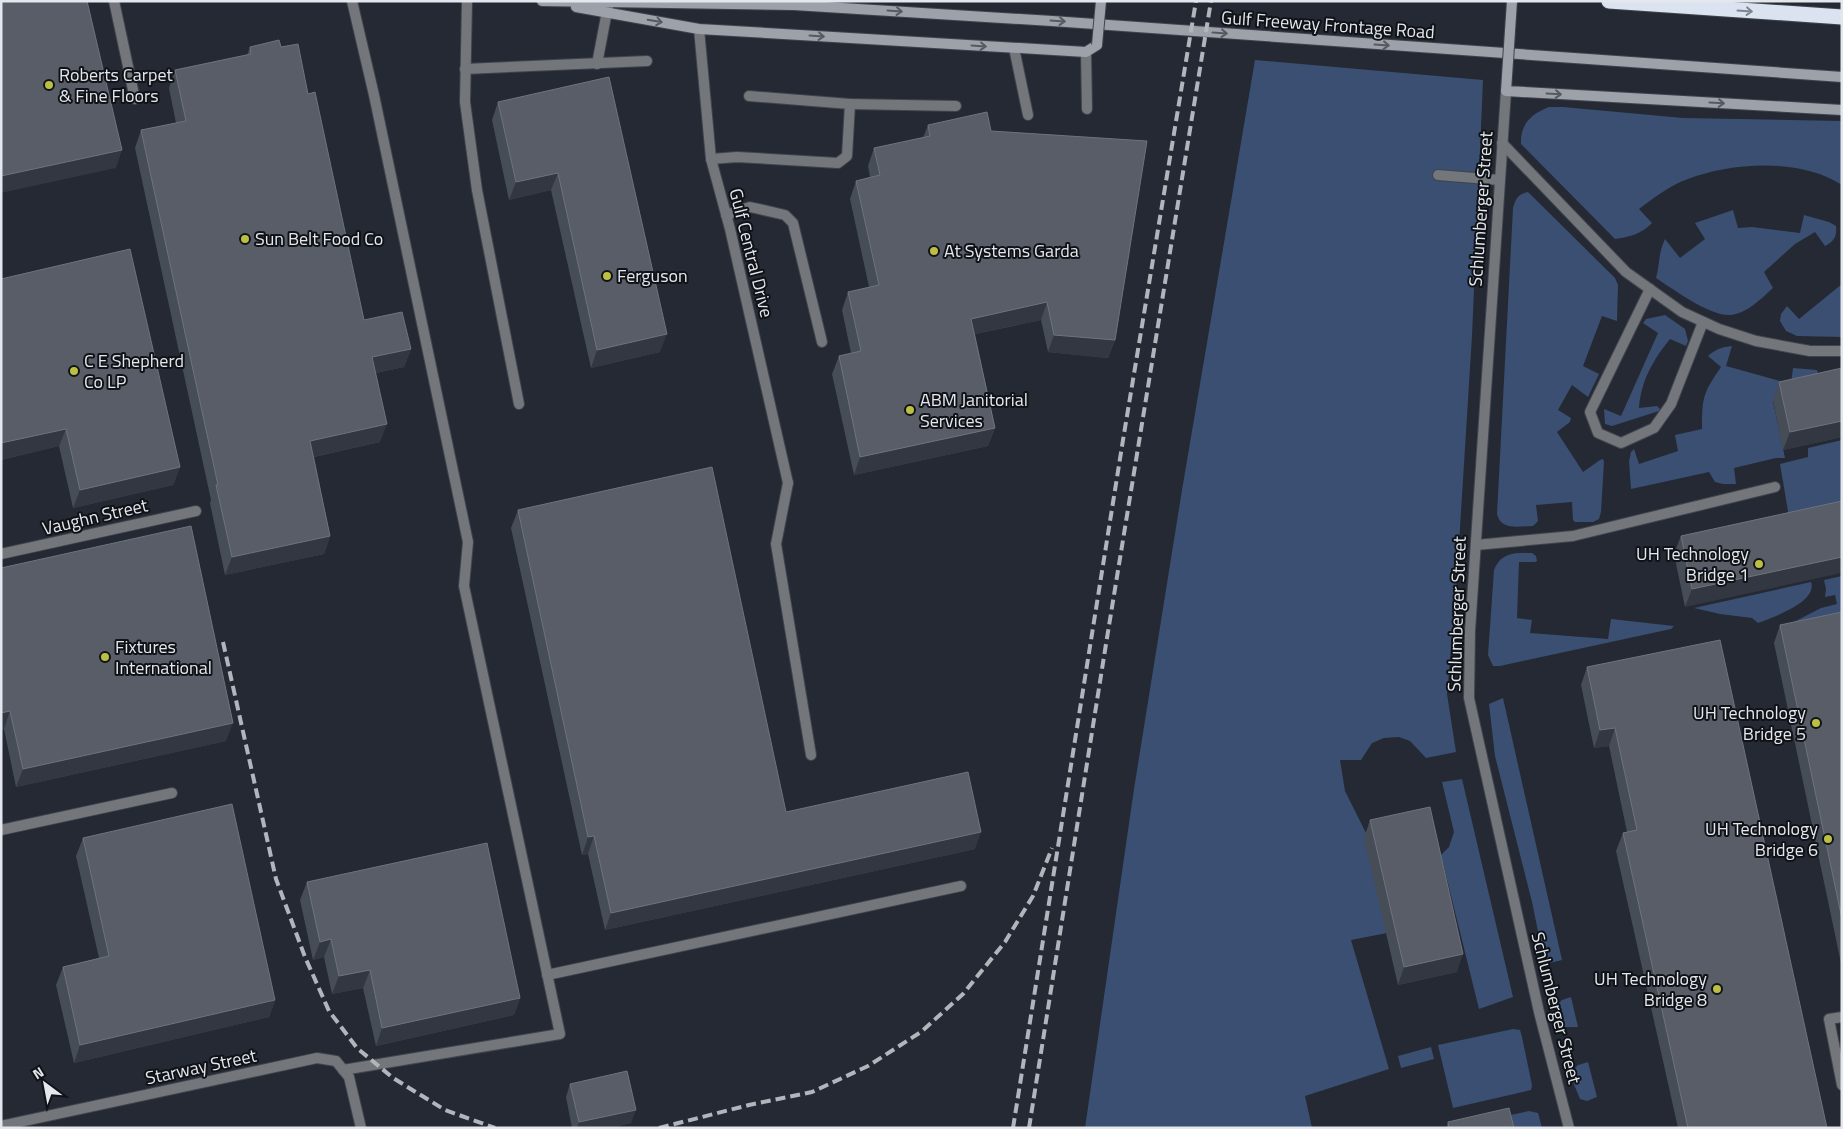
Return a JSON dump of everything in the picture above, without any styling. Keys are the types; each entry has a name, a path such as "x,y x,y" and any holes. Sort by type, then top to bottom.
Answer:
{"highway":[{"path":"1609,1 1836,17"}],"main road":[{"path":"544,1 608,7 698,28 1086,52 1097,45 1101,1"},
{"path":"1512,1 1506,91 1842,110"},
{"name":"Gulf Freeway Frontage Road","path":"608,7 794,5 1062,22 1842,78"}],"street":[{"path":"114,1 135,99"},
{"path":"343,1070 560,1034 464,586 468,542 374,95 352,1"},
{"path":"467,1 465,102 477,190 519,404"},
{"path":"597,64 608,7"},
{"name":"Gulf Central Drive","path":"698,28 711,159 788,483 776,544 811,755"},
{"path":"1014,48 1028,115"},
{"path":"1086,52 1087,110"},
{"path":"465,69 647,61"},
{"name":"Schlumberger Street","path":"1506,91 1470,631 1469,698 1537,1005 1569,1128"},
{"path":"749,96 850,104 956,106"},
{"path":"711,159 737,157 838,163 847,156 850,104"},
{"path":"1502,143 1626,272 1682,312 1719,330 1756,341 1810,351 1842,351"},
{"path":"1438,175 1499,180"},
{"path":"726,216 750,207 785,215 792,223 822,342"},
{"path":"1650,289 1590,412 1598,433 1621,443 1654,428 1670,404 1703,322"},
{"path":"1476,545 1573,536 1775,487"},
{"name":"Vaughn Street","path":"1,554 196,511"},
{"path":"1,830 172,793"},
{"path":"547,975 961,886"},
{"path":"1842,1017 1829,1020 1842,1085"},
{"name":"Starway Street","path":"1,1126 317,1058 336,1061 343,1070"},
{"path":"343,1070 349,1077 361,1128"}],"shaded area":[{"path":"1255,60 1483,80 1472,336 1456,592 1447,694 1456,752 1426,758 1410,741 1399,737 1384,738 1372,743 1361,760 1340,760 1345,791 1369,839 1387,933 1351,940 1389,1069 1305,1096 1312,1128 1085,1128 1134,789 1182,490"},
{"path":"1549,107 1683,118 1842,121 1842,185 1825,176 1807,170 1787,167 1745,166 1706,173 1688,179 1662,192 1639,209 1652,223 1644,230 1635,234 1615,239 1521,144 1522,131 1528,121 1537,113"},
{"path":"1528,192 1615,278 1618,285 1617,321 1602,316 1583,366 1599,374 1588,397 1572,385 1558,410 1571,418 1570,422 1557,432 1583,472 1600,460 1603,459 1604,462 1601,512 1599,519 1593,522 1575,522 1573,520 1572,502 1536,505 1538,521 1533,526 1517,527 1506,525 1502,523 1497,514 1513,208 1518,197"},
{"path":"1733,210 1738,228 1752,227 1800,233 1804,215 1829,222 1836,226 1836,233 1833,240 1825,246 1815,232 1795,244 1764,272 1773,288 1742,312 1730,315 1721,314 1702,307 1656,278 1661,249 1665,239 1680,258 1705,239 1695,223"},
{"path":"1842,284 1842,337 1797,336 1786,331 1780,321 1781,314 1787,306 1799,319"},
{"path":"1665,315 1685,329 1688,341 1686,346 1670,339 1653,363 1645,380 1639,408 1657,406 1660,409 1659,411 1612,426 1605,424 1604,409 1621,416 1658,333 1643,323 1646,319"},
{"path":"1732,346 1726,366 1791,384 1793,368 1817,370 1823,390 1773,401 1785,458 1776,458 1734,468 1736,484 1715,482 1709,472 1631,489 1629,461 1631,452 1634,449 1639,464 1678,451 1675,435 1702,429 1703,402 1710,383 1721,367 1708,356 1719,349"},
{"path":"1842,440 1842,517 1791,529 1780,464 1808,457 1808,448"},
{"path":"1518,553 1532,553 1536,556 1537,561 1519,562 1517,618 1532,620 1530,633 1608,639 1611,619 1674,626 1671,629 1493,666 1488,655 1494,570 1503,557"},
{"path":"1842,576 1842,616 1778,630 1821,608 1837,604 1835,595 1825,597 1824,580"},
{"path":"1811,582 1808,596 1801,602 1783,613 1758,623 1752,618 1694,608"},
{"path":"1503,698 1562,960 1550,963 1543,956 1532,902 1495,756 1489,704"},
{"path":"1462,779 1513,997 1479,1009 1441,855 1449,847 1454,832 1442,782"},
{"path":"1571,997 1578,1027 1564,1027 1557,1014 1557,1005 1562,1000"},
{"path":"1513,1029 1520,1030 1532,1085 1531,1090 1453,1108 1438,1045"},
{"path":"1431,1047 1434,1059 1401,1068 1398,1056"},
{"path":"1588,1062 1597,1097 1587,1101 1580,1099 1571,1072 1578,1065"},
{"path":"1529,1111 1538,1113 1542,1128 1499,1128 1496,1118"}],"building":[{"name":"Roberts Carpet & Fine Floors","path":"1,1 87,1 122,150 1,176"},
{"name":"Sun Belt Food Co","path":"279,40 281,47 298,44 308,94 315,92 364,320 402,312 411,349 372,357 387,424 310,441 330,536 232,557 141,130 186,121 175,70 251,54 250,47"},
{"name":"Ferguson","path":"609,77 667,334 597,350 558,173 516,182 498,102"},
{"path":"987,112 991,131 1147,141 1115,340 1054,335 1047,302 971,319 995,428 860,457 839,356 861,351 848,292 879,285 856,181 880,175 874,148 930,136 928,125"},
{"name":"C E Shepherd Co LP","path":"130,249 180,467 80,490 66,429 1,443 1,279"},
{"path":"1842,368 1842,421 1790,432 1779,382"},
{"path":"712,467 786,812 968,772 981,832 611,913 594,836 588,837 518,510"},
{"name":"UH Technology Bridge 1","path":"1842,501 1842,557 1692,589 1681,536"},
{"name":"Fixtures International","path":"191,526 233,723 23,769 10,711 1,713 1,568"},
{"name":"UH Technology Bridge 5","path":"1842,612 1842,919 1780,625"},
{"name":"UH Technology Bridge 8","path":"1720,640 1827,1128 1688,1128 1623,833 1637,830 1615,728 1600,730 1587,667"},
{"path":"232,804 275,1000 80,1045 63,967 109,956 83,838"},
{"path":"1430,807 1463,954 1404,967 1370,820"},
{"path":"487,843 520,998 382,1028 370,970 339,976 331,939 320,942 307,882"},
{"path":"627,1071 636,1110 579,1122 570,1084"},
{"path":"1509,1108 1514,1128 1449,1128 1448,1122"}],"railway":[{"path":"1013,1128 1123,440 1196,1"},
{"path":"1029,1128 1211,1"},
{"path":"223,642 276,879 305,957 329,1011 357,1048 393,1078 445,1110 495,1128"},
{"path":"659,1128 749,1105 812,1092 868,1066 921,1032 963,994 1005,942 1033,896 1052,848"}],"place":[{"name":"Roberts Carpet & Fine Floors","path":"49,85"},
{"name":"Sun Belt Food Co","path":"245,239"},
{"name":"At Systems Garda","path":"934,251"},
{"name":"Ferguson","path":"607,276"},
{"name":"C E Shepherd Co LP","path":"74,371"},
{"name":"ABM Janitorial Services","path":"910,410"},
{"name":"UH Technology Bridge 1","path":"1759,564"},
{"name":"Fixtures International","path":"105,657"},
{"name":"UH Technology Bridge 5","path":"1816,723"},
{"name":"UH Technology Bridge 6","path":"1828,839"},
{"name":"UH Technology Bridge 8","path":"1717,989"}]}
